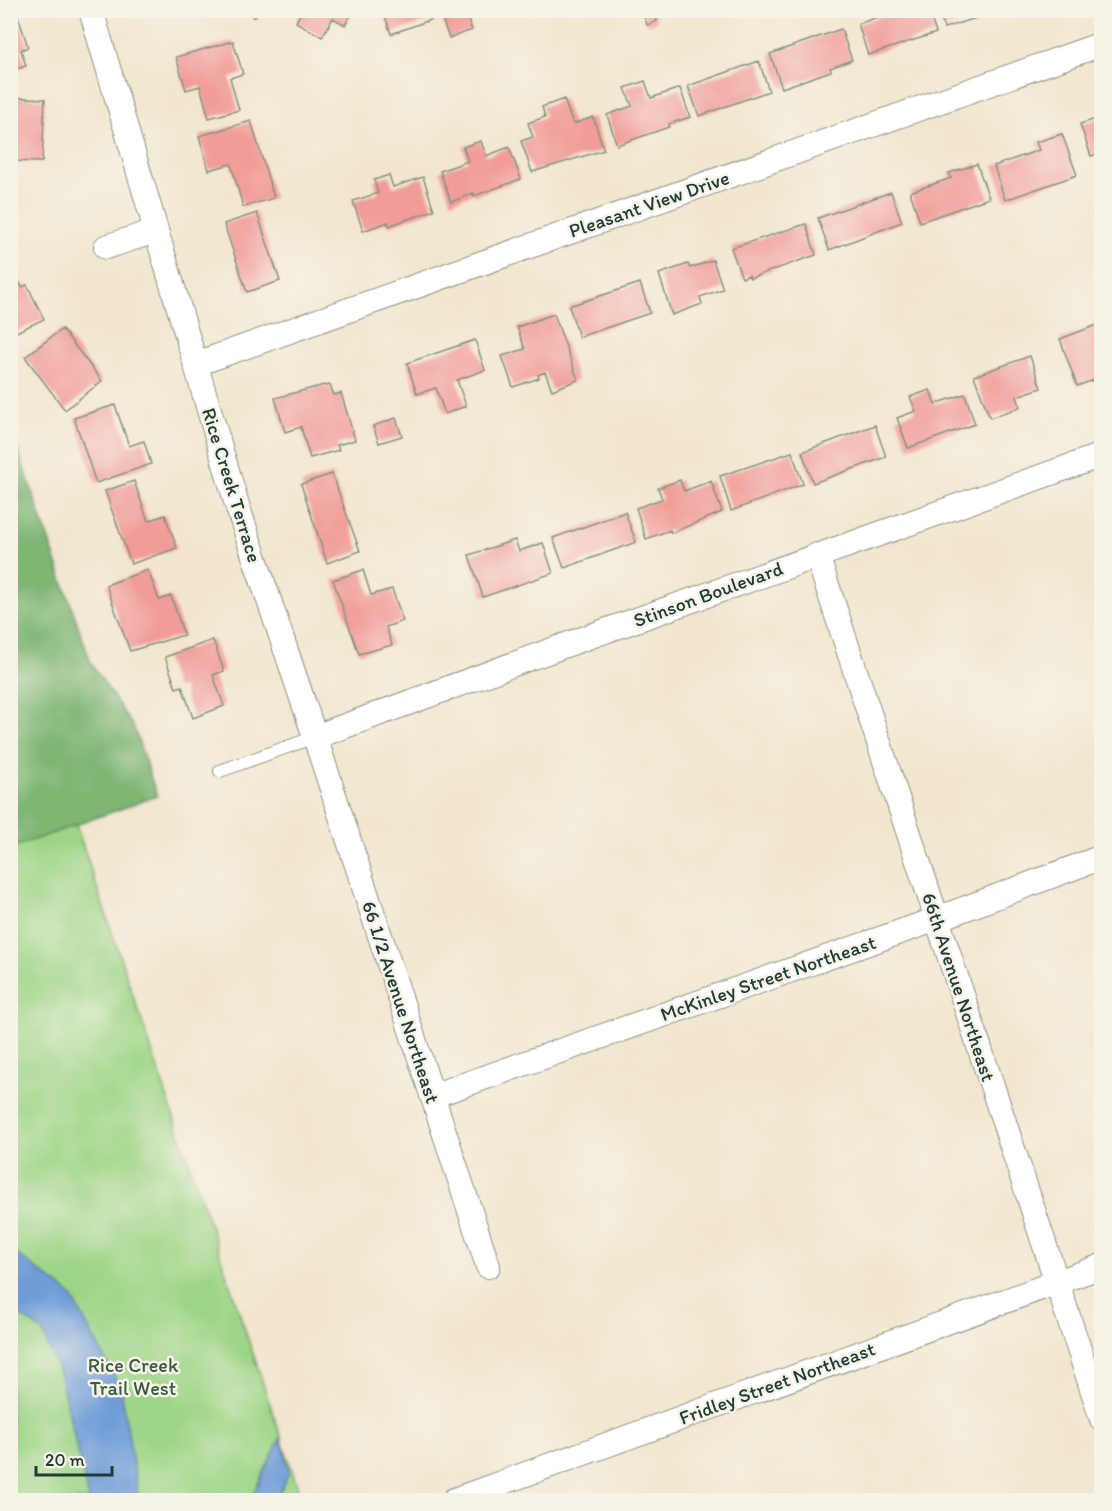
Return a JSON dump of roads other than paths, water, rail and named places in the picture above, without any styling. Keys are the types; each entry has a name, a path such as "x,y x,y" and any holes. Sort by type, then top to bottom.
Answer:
{"street":[{"name":"Rice Creek Terrace","path":"91,10 238,508 315,737"},
{"name":"Pleasant View Drive","path":"196,364 1101,44"},
{"path":"106,247 155,231"},
{"name":"Stinson Boulevard","path":"315,737 1101,454"},
{"name":"66th Avenue Northeast","path":"817,555 1101,1419"},
{"name":"66 1/2 Avenue Northeast","path":"315,737 488,1266"},
{"name":"McKinley Street Northeast","path":"432,1096 937,919 1101,857"},
{"name":"Fridley Street Northeast","path":"454,1500 1101,1266"}],"lane":[{"path":"220,771 315,737"}],"water":[{"path":"11,1250 71,1295 121,1389 139,1500 89,1500 59,1372 42,1331 11,1309"},
{"path":"281,1437 289,1472 276,1500 250,1500"}],"park label":[{"name":"Rice Creek Trail West","path":"133,1376"}]}
